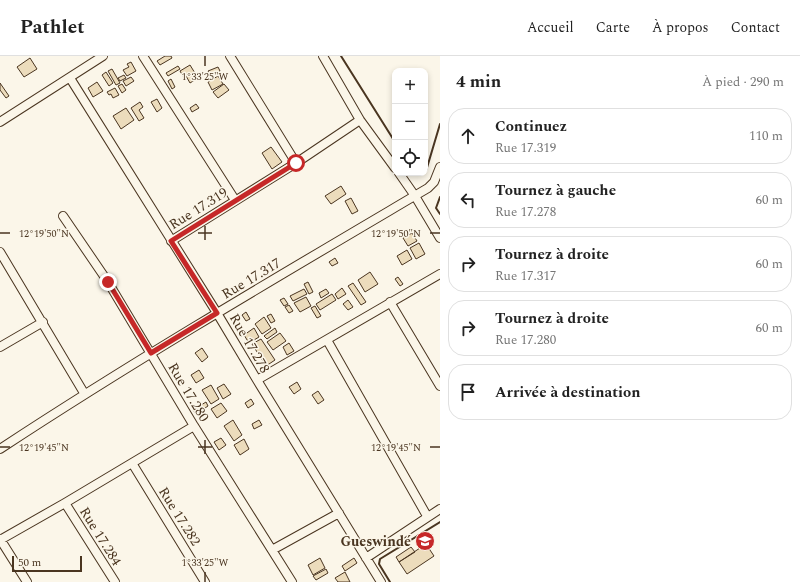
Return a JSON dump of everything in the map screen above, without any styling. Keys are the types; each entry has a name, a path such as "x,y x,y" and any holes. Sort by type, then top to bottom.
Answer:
{"street":[{"path":"0,122 103,56"},
{"path":"143,56 235,200"},
{"path":"230,56 296,163"},
{"path":"323,56 360,120 392,164"},
{"name":"Rue 17.278","path":"70,78 217,313 381,582"},
{"name":"Rue 17.319","path":"171,241 296,163 360,120"},
{"name":"Rue 17.317","path":"0,449 84,394 151,353 428,188 434,182 440,168"},
{"path":"401,176 440,238"},
{"name":"Rue 17.280","path":"63,216 108,282 194,426 292,582"},
{"path":"0,252 43,322 84,394"},
{"path":"257,380 440,274"},
{"path":"390,302 440,386"},
{"path":"0,347 43,322"},
{"path":"327,340 428,516"},
{"path":"27,582 0,540 132,464 194,426"},
{"name":"Rue 17.282","path":"132,464 205,582"},
{"name":"Rue 17.284","path":"65,503 115,582"},
{"path":"366,558 440,509"},
{"path":"272,550 339,513"}],"building":[{"path":"165,56 171,56 172,58 160,65 157,61"},
{"path":"30,58 37,69 24,77 17,67"},
{"path":"131,62 136,71 127,76 123,70 129,67 127,64"},
{"path":"190,65 198,78 190,83 186,76 184,78 180,71"},
{"path":"178,66 180,69 168,76 166,73"},
{"path":"218,67 220,71 211,76 208,71"},
{"path":"112,69 120,83 116,85 108,71"},
{"path":"106,72 113,83 109,86 102,75"},
{"path":"124,75 126,78 120,81 118,78"},
{"path":"218,76 223,84 212,90 208,82"},
{"path":"131,77 134,81 126,86 123,81"},
{"path":"171,79 175,87 172,89 168,81"},
{"path":"97,82 103,91 93,97 88,88"},
{"path":"0,83 9,96 6,98 0,90"},
{"path":"122,84 126,90 122,93 118,86"},
{"path":"224,84 229,90 218,98 213,92"},
{"path":"115,88 119,95 113,98 111,94 109,95 107,92"},
{"path":"157,99 162,108 157,112 151,102"},
{"path":"140,102 143,107 139,110 144,118 139,121 131,108"},
{"path":"196,104 199,108 192,112 190,108"},
{"path":"126,108 134,120 121,129 113,116"},
{"path":"271,147 282,162 272,169 262,153"},
{"path":"341,186 346,194 331,204 325,196"},
{"path":"351,198 358,211 352,214 345,201"},
{"path":"412,233 417,241 408,246 403,238"},
{"path":"419,243 425,254 416,259 410,248"},
{"path":"407,250 412,259 402,265 397,256"},
{"path":"335,258 338,263 332,266 329,262"},
{"path":"370,272 378,284 365,292 358,280"},
{"path":"398,277 403,284 400,286 395,279"},
{"path":"308,282 313,292 309,294 304,284"},
{"path":"353,283 366,302 361,305 348,286"},
{"path":"342,288 346,294 338,299 335,294"},
{"path":"304,289 307,294 293,301 290,296"},
{"path":"326,289 329,293 321,298 319,293"},
{"path":"332,294 336,300 320,310 316,304"},
{"path":"306,297 311,306 300,312 294,303"},
{"path":"284,298 288,304 284,306 280,300"},
{"path":"348,300 353,307 348,310 343,304"},
{"path":"289,305 293,311 289,313 285,307"},
{"path":"315,306 321,316 317,318 311,308"},
{"path":"246,312 250,319 246,321 242,315"},
{"path":"271,314 275,321 271,323 267,316"},
{"path":"264,317 271,328 262,334 255,324"},
{"path":"254,328 259,337 249,343 244,335"},
{"path":"275,328 277,332 267,339 264,336"},
{"path":"280,333 286,341 273,350 267,342"},
{"path":"261,339 275,360 266,366 252,344"},
{"path":"289,343 294,351 287,355 283,347"},
{"path":"202,348 208,357 202,362 195,353"},
{"path":"199,370 204,378 196,383 191,375"},
{"path":"297,382 301,389 294,394 289,387"},
{"path":"224,384 231,394 223,399 217,388"},
{"path":"211,385 219,399 211,404 202,390"},
{"path":"318,391 324,400 318,404 312,395"},
{"path":"251,399 254,404 248,408 245,403"},
{"path":"206,402 208,406 196,414 193,410"},
{"path":"221,403 227,411 217,418 211,409"},
{"path":"233,420 242,435 234,441 224,426"},
{"path":"259,420 262,425 254,429 252,424"},
{"path":"221,438 226,445 219,450 214,442"},
{"path":"244,439 249,449 240,455 234,445"},
{"path":"426,544 434,556 407,574 399,562"},
{"path":"411,547 415,552 399,562 396,557"},
{"path":"320,558 325,568 313,575 308,565"},
{"path":"354,558 357,563 345,571 342,566"},
{"path":"326,569 328,573 316,580 313,576"},
{"path":"345,572 350,582 338,582 335,578"}],"wall":[{"path":"341,56 394,140"},
{"path":"428,164 440,124"},
{"path":"440,197 436,208 440,214"},
{"path":"390,582 379,564 380,559 440,522"}],"place":[{"name":"Gueswindé","path":"425,541"}],"route":[{"path":"108,282 151,353 217,313 171,241 296,163"}]}
